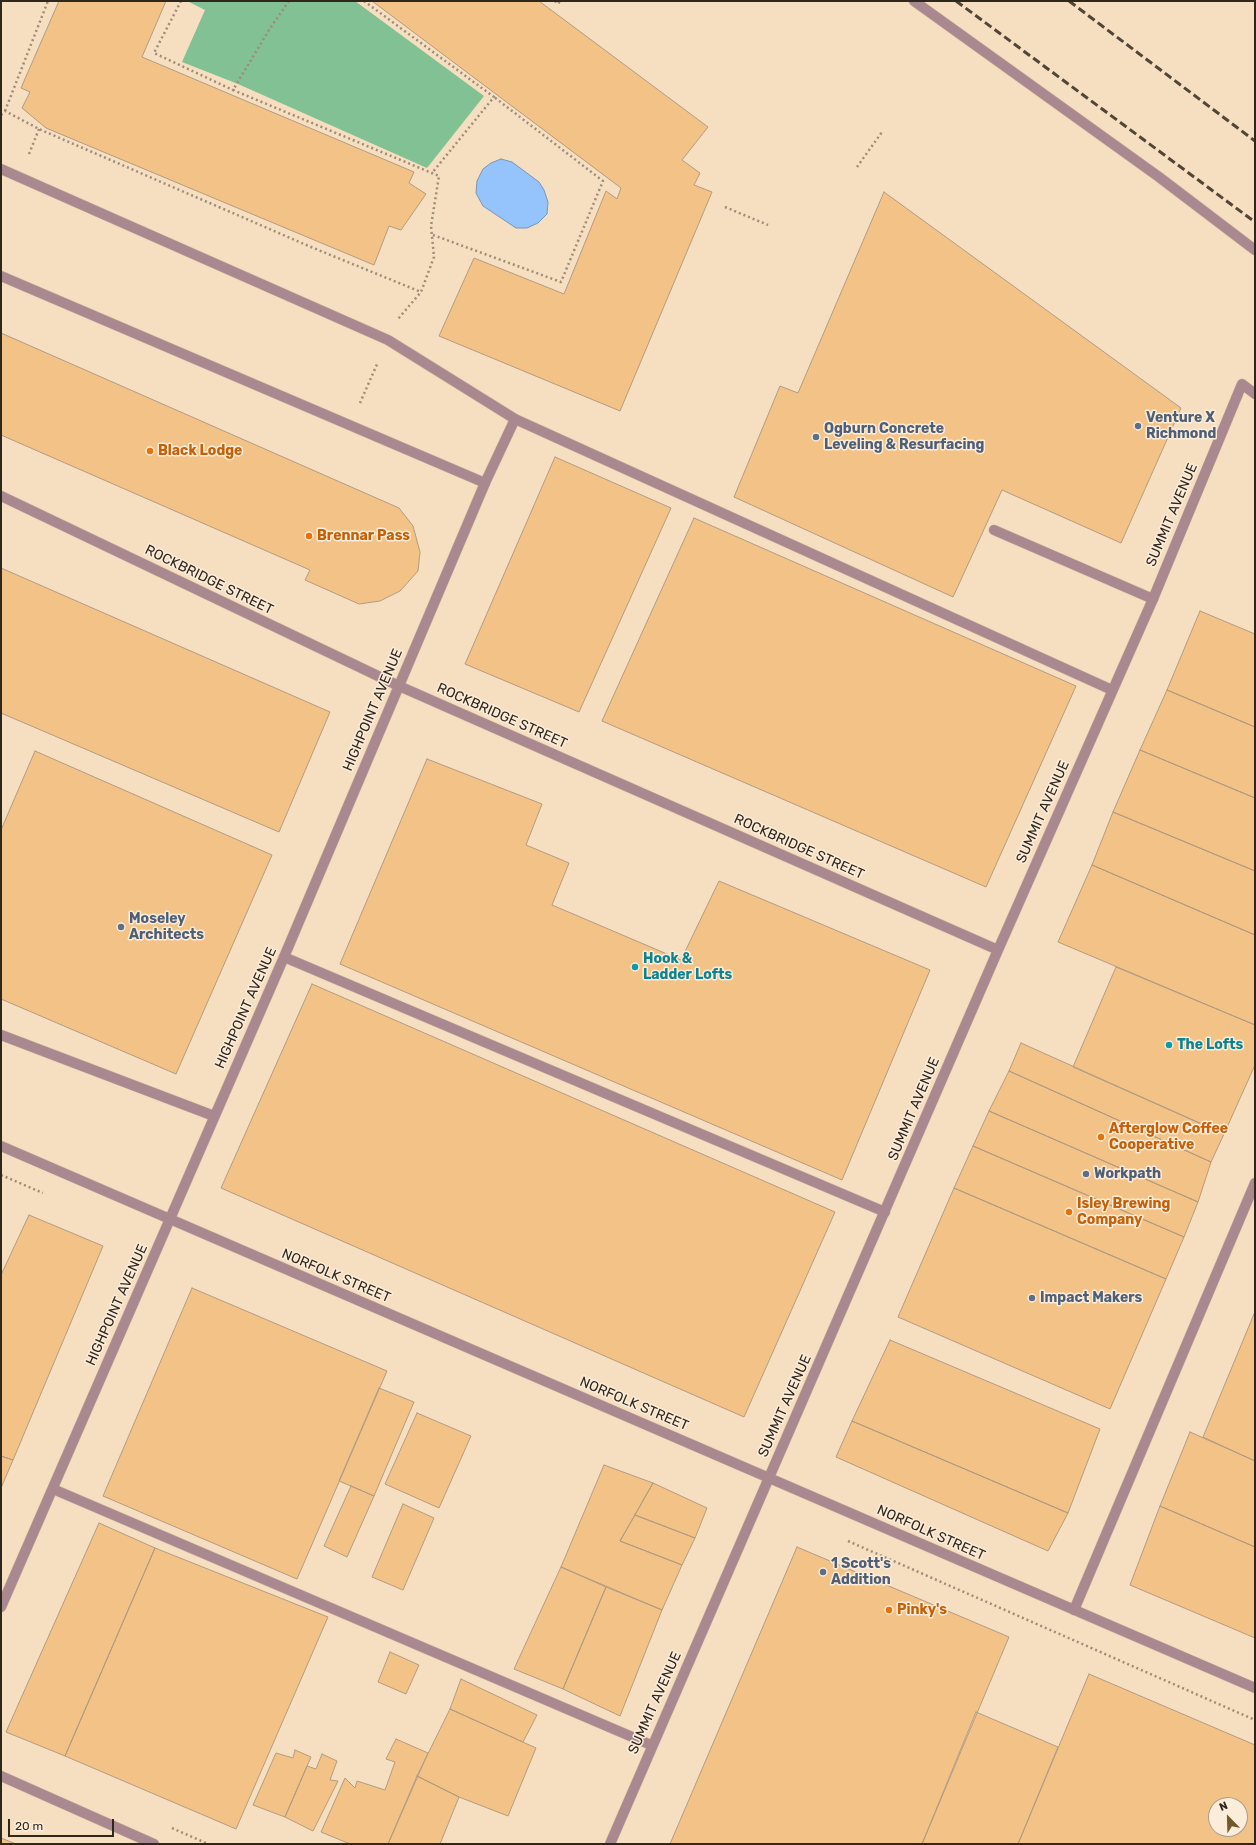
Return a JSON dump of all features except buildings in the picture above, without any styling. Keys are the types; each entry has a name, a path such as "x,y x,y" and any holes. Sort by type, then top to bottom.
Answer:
{"street":[{"path":"914,1 1159,177 1255,250"},
{"path":"1,169 388,340 515,419 1112,690"},
{"path":"1,276 485,483"},
{"name":"SUMMIT AVENUE","path":"610,1844 651,1745 1153,599 1242,384 1255,394"},
{"name":"HIGHPOINT AVENUE","path":"1,1607 284,957 485,483 515,419"},
{"name":"ROCKBRIDGE STREET","path":"1,496 399,686 998,950"},
{"path":"994,530 1153,599"},
{"path":"284,957 885,1212"},
{"path":"1,1035 214,1116"},
{"name":"NORFOLK STREET","path":"1,1146 1255,1688"},
{"path":"1074,1610 1255,1183"},
{"path":"53,1489 651,1745"},
{"path":"1,1776 154,1844"}],"path":[{"path":"1,115 5,111 48,1"},
{"path":"181,1 154,53 233,90 439,176 431,226 434,257 421,292 396,322"},
{"path":"233,90 269,30 289,1"},
{"path":"364,1 494,97 603,181 560,282 433,235"},
{"path":"554,1 558,4 560,1"},
{"path":"432,173 494,97"},
{"path":"5,111 39,129 311,247 421,292"},
{"path":"26,161 39,129"},
{"path":"857,167 882,132"},
{"path":"725,206 768,225"},
{"path":"359,407 380,358"}],"green space":[{"path":"187,1 355,1 484,96 427,168 238,84 182,62 205,10"}],"water":[{"path":"501,159 512,162 539,182 544,190 548,202 547,214 538,223 527,228 516,228 483,206 476,193 477,181 483,169 491,163"}],"railway":[{"path":"956,1 1255,222"},
{"path":"1069,1 1255,141"}],"place":[{"name":"Venture X Richmond","path":"1138,426"},
{"name":"Ogburn Concrete Leveling & Resurfacing","path":"816,437"},
{"name":"Black Lodge","path":"150,451"},
{"name":"Brennar Pass","path":"309,536"},
{"name":"Moseley Architects","path":"121,927"},
{"name":"Hook & Ladder Lofts","path":"635,967"},
{"name":"The Lofts","path":"1169,1045"},
{"name":"Afterglow Coffee Cooperative","path":"1101,1137"},
{"name":"Workpath","path":"1086,1174"},
{"name":"Isley Brewing Company","path":"1069,1212"},
{"name":"Impact Makers","path":"1032,1298"},
{"name":"1 Scott's Addition","path":"823,1572"},
{"name":"Pinky's","path":"889,1610"}]}
